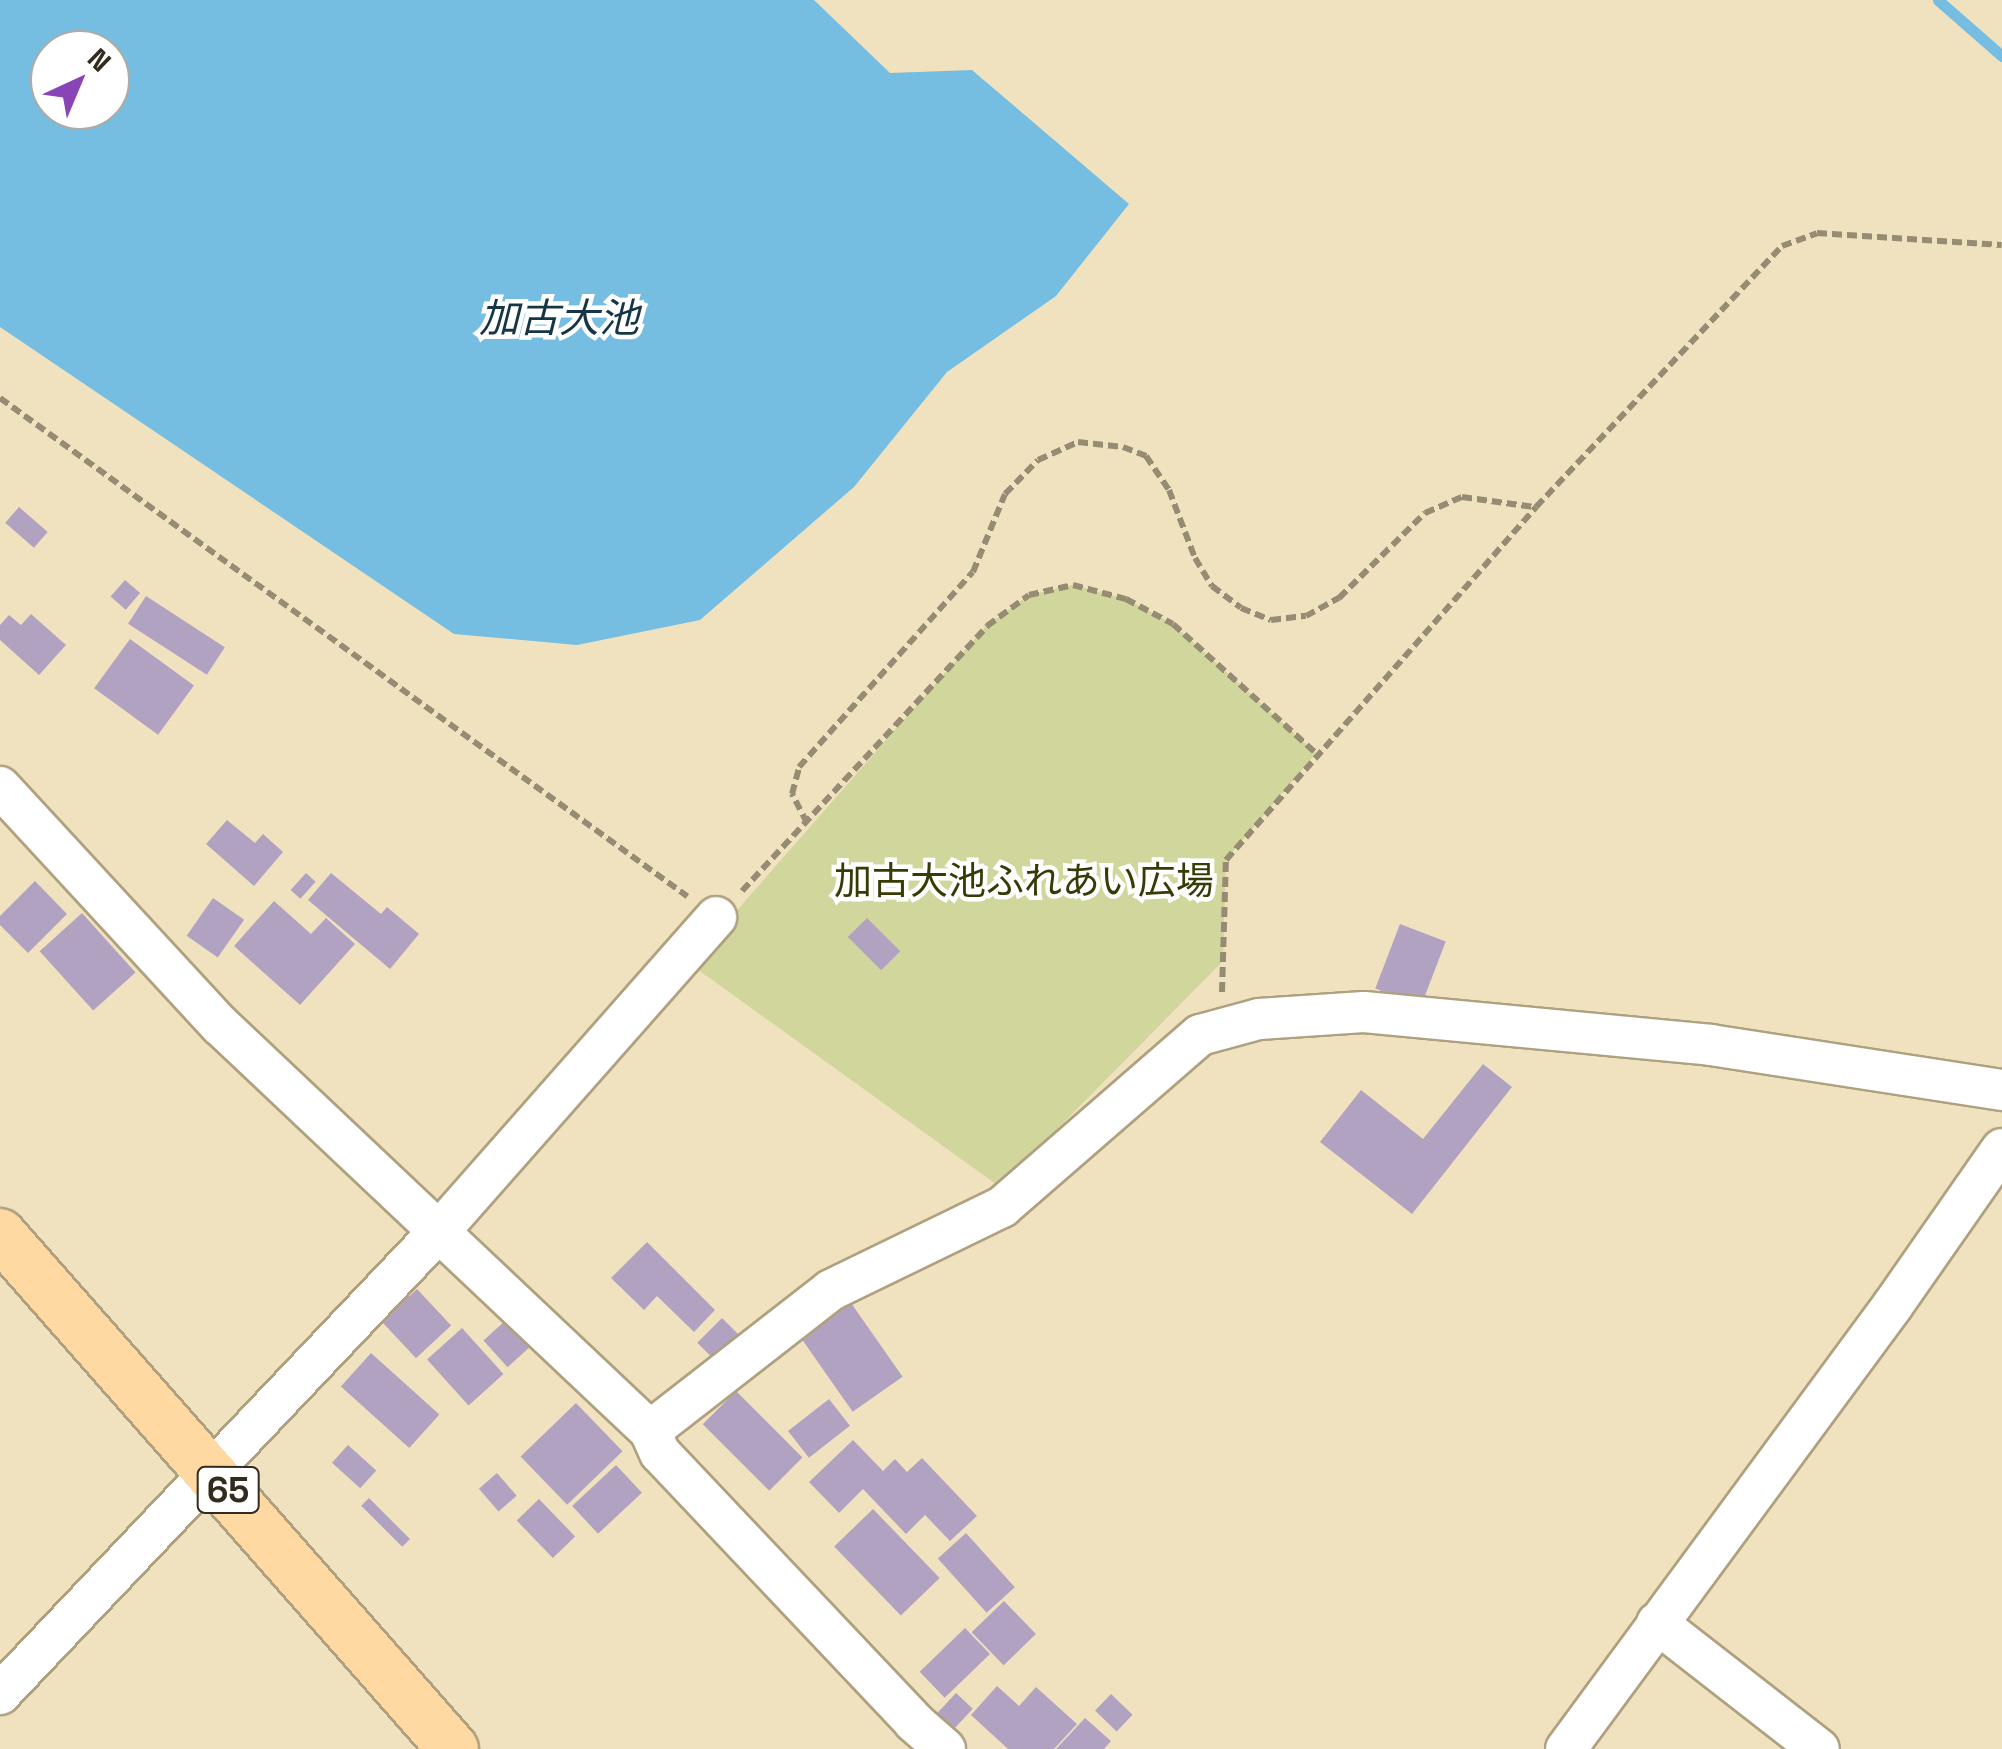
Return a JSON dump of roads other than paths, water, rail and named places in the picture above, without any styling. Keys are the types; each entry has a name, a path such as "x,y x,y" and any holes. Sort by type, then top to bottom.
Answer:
{"main road":[{"name":"65","path":"0,1234 453,1749"}],"street":[{"path":"0,787 220,1025 650,1431 660,1453 914,1722 945,1749"},
{"path":"0,1694 440,1231 716,917"},
{"path":"650,1431 831,1290 1002,1207 1200,1035 1259,1019 1364,1012 1710,1045 2002,1090"},
{"path":"1566,1749 1893,1305 2002,1149"},
{"path":"1657,1623 1818,1749"}],"water":[{"name":"加古大池","path":"0,0 814,0 890,73 972,70 1129,204 1056,296 947,372 854,487 700,620 577,645 454,634 0,327"}],"waterway":[{"path":"1938,0 2002,56"}],"park label":[{"name":"加古大池ふれあい広場","path":"1024,882"}]}
